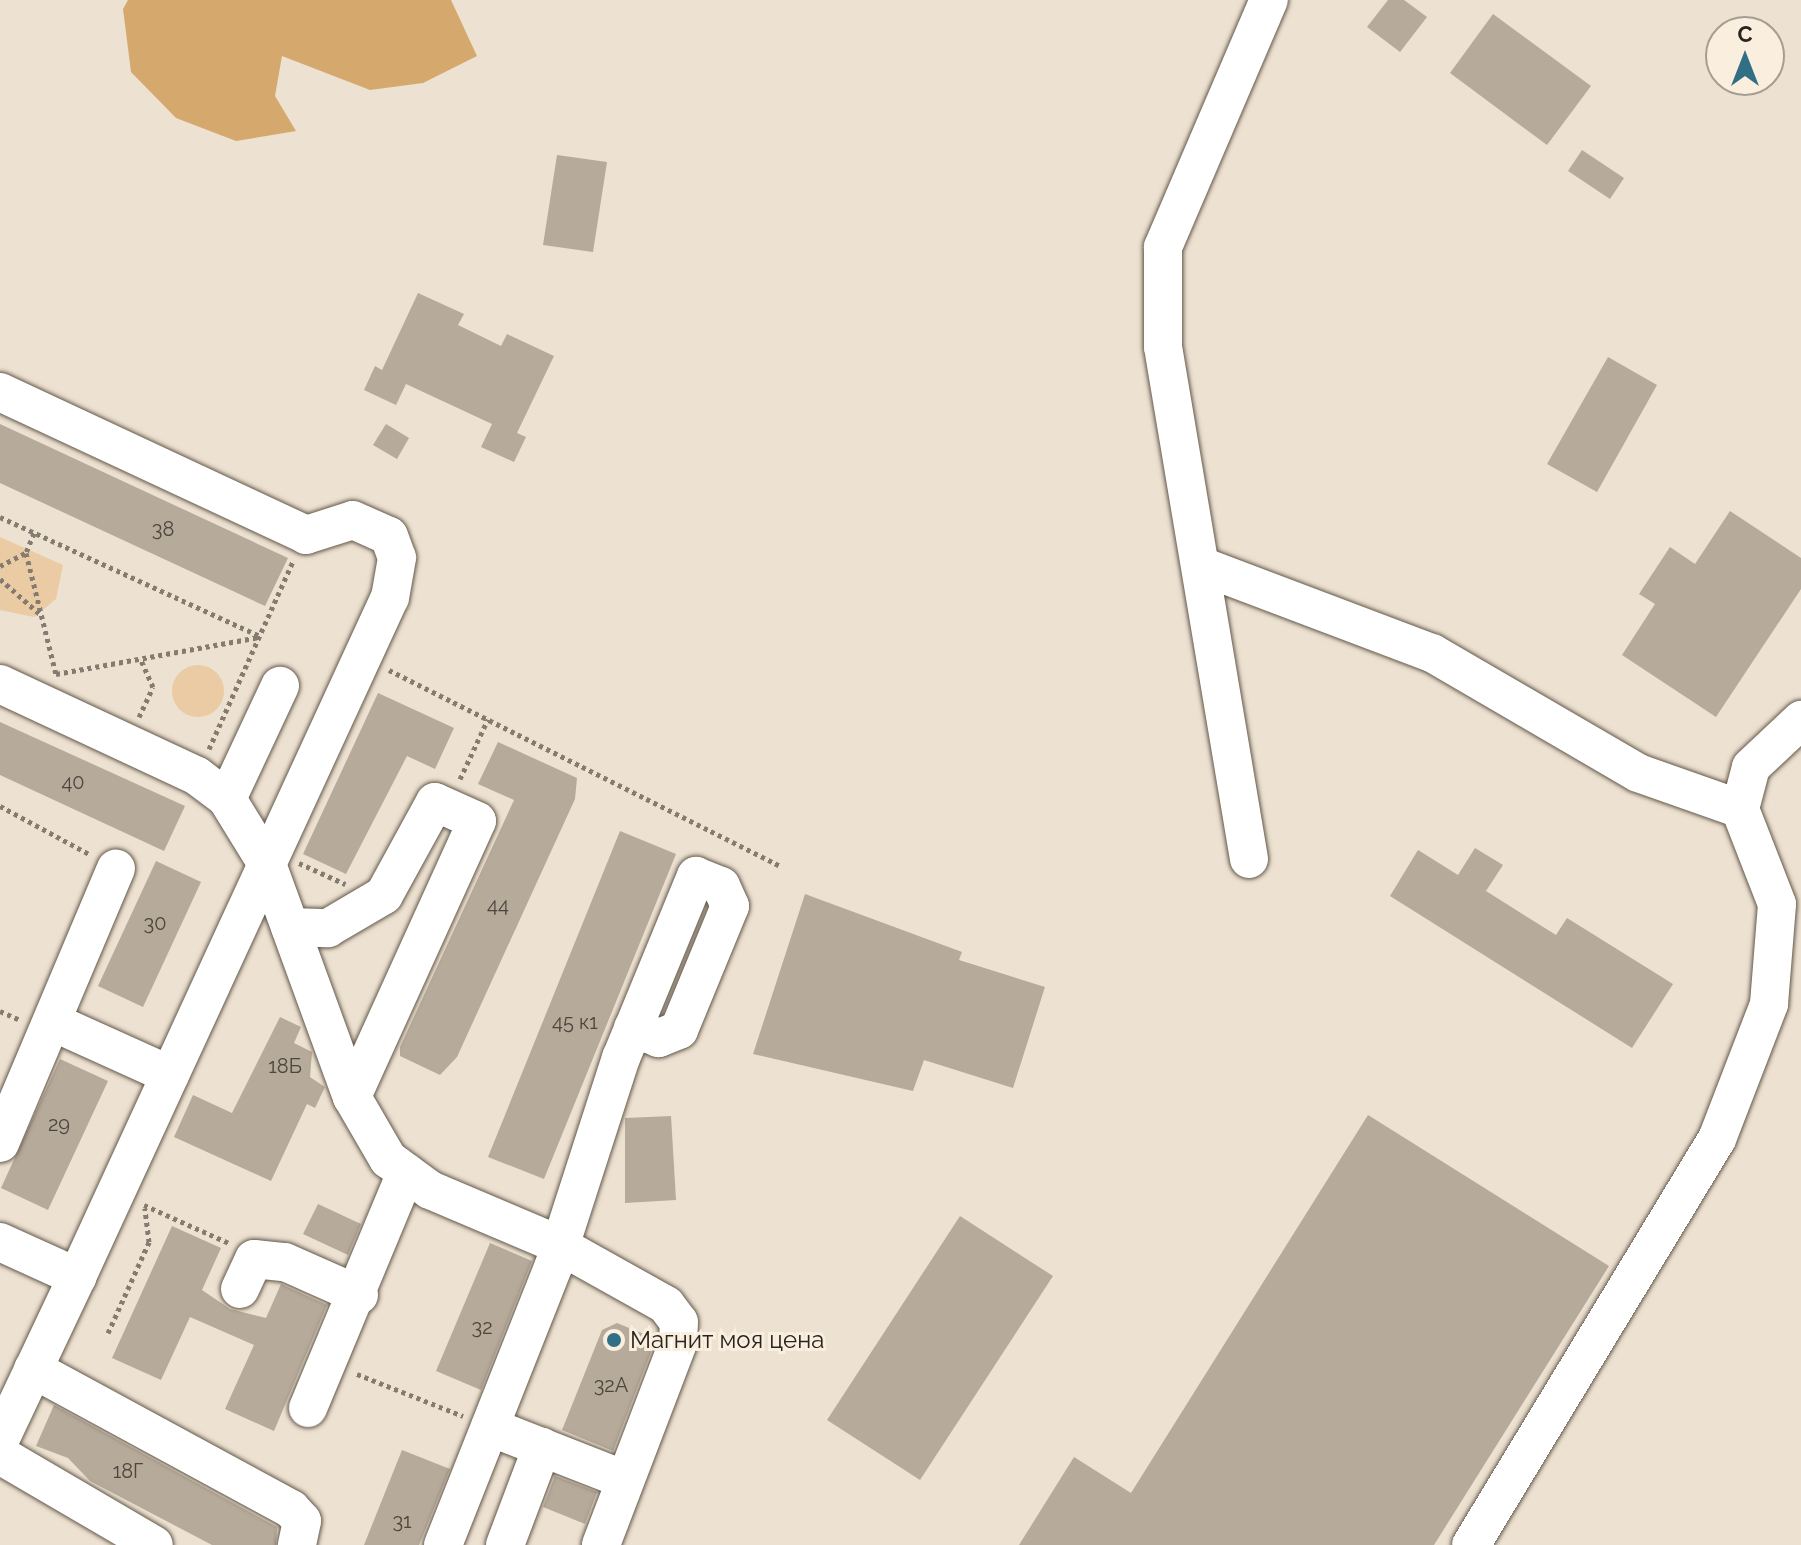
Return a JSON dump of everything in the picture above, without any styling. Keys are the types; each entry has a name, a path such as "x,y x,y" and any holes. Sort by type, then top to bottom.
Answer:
{"lane":[{"path":"1249,859 1204,567 1163,347 1163,247 1269,0"},
{"path":"0,392 306,535 353,520 389,536 397,558 390,597 170,1075 130,1198 77,1277 0,1440"},
{"path":"1204,567 1432,653 1638,773 1740,809"},
{"path":"0,684 197,776 227,799 270,858 290,927 368,1134 406,1173 430,1190 557,1244 666,1305 679,1322 678,1343 623,1479 601,1545"},
{"path":"227,799 280,686"},
{"path":"1471,1545 1717,1139 1769,1004 1777,904 1740,809 1751,767 1801,720"},
{"path":"290,927 328,928 357,916 389,887 435,802 477,821 352,1097"},
{"path":"0,1143 55,1023 61,987 116,868"},
{"path":"55,1023 170,1075"},
{"path":"443,1545 490,1427 633,1028"},
{"path":"308,1408 359,1295 406,1173"},
{"path":"0,1242 77,1277"},
{"path":"247,1274 285,1262 359,1295"},
{"path":"33,1369 291,1509 302,1521 297,1545"},
{"path":"490,1427 623,1479"},
{"path":"505,1545 542,1447"},
{"path":"0,1455 154,1545"}],"path":[{"path":"0,517 260,636"},
{"path":"35,533 26,553 56,674 260,636"},
{"path":"197,776 306,535"},
{"path":"0,566 26,553"},
{"path":"0,579 42,615"},
{"path":"363,657 780,866"},
{"path":"141,660 153,687"},
{"path":"474,748 488,719"},
{"path":"0,806 116,868"},
{"path":"270,858 347,885 369,878 389,887"},
{"path":"130,1198 247,1274"},
{"path":"108,1333 149,1242 130,1198"},
{"path":"329,1363 490,1427"}],"shaded area":[{"path":"128,0 451,0 477,56 423,83 370,90 282,56 275,96 296,131 236,141 176,118 131,72 123,9"},
{"path":"0,537 63,565 56,599 34,617 0,610"},
{"path":"198,665 217,672 224,691 217,710 198,717 179,710 172,691 179,672"}],"building":[{"path":"1388,0 1404,0 1427,17 1400,52 1367,27"},
{"path":"1493,14 1591,86 1547,145 1450,73"},
{"path":"1582,150 1624,178 1610,199 1568,171"},
{"path":"557,155 607,162 593,252 543,245"},
{"path":"418,293 464,314 458,325 501,346 507,334 554,356 517,433 526,437 514,462 481,447 492,424 406,384 396,405 364,390 375,366 382,370"},
{"path":"1608,357 1657,385 1597,492 1547,464"},
{"path":"0,424 288,558 265,606 0,483"},
{"path":"386,424 409,438 397,459 373,445"},
{"path":"1730,511 1801,558 1801,589 1716,717 1622,655 1655,604 1639,594 1670,547 1695,564"},
{"path":"378,693 454,728 435,769 407,756 346,874 303,854"},
{"path":"0,722 185,806 164,851 0,775"},
{"path":"498,742 577,778 575,799 457,1057 440,1075 400,1056 400,1047 514,800 478,784"},
{"path":"620,831 676,854 544,1179 488,1157"},
{"path":"1475,848 1503,865 1486,891 1556,935 1567,918 1673,984 1632,1048 1390,896 1418,850 1458,875"},
{"path":"156,861 201,882 143,1007 98,986"},
{"path":"805,894 962,952 959,960 1045,987 1013,1088 924,1060 913,1091 753,1054"},
{"path":"280,1017 301,1027 294,1043 312,1052 310,1077 325,1087 315,1108 307,1104 271,1181 174,1137 193,1095 232,1113"},
{"path":"60,1059 108,1081 48,1210 1,1188"},
{"path":"1368,1115 1609,1266 1434,1545 1019,1545 1074,1457 1131,1493"},
{"path":"671,1116 676,1200 625,1203 625,1118"},
{"path":"318,1204 361,1224 348,1255 303,1234"},
{"path":"960,1216 1053,1276 920,1480 827,1420"},
{"path":"172,1226 221,1248 202,1290 230,1309 266,1318 281,1284 327,1305 274,1431 225,1409 254,1345 190,1317 161,1380 112,1358"},
{"path":"490,1243 532,1261 481,1390 436,1371"},
{"path":"617,1323 656,1339 613,1451 562,1430 602,1330"},
{"path":"54,1405 277,1527 276,1545 212,1545 90,1481 68,1458 36,1446"},
{"path":"402,1450 450,1469 419,1545 364,1545"},
{"path":"555,1476 597,1492 585,1524 543,1507"}],"place":[{"name":"Магнит моя цена","path":"614,1340"}]}
